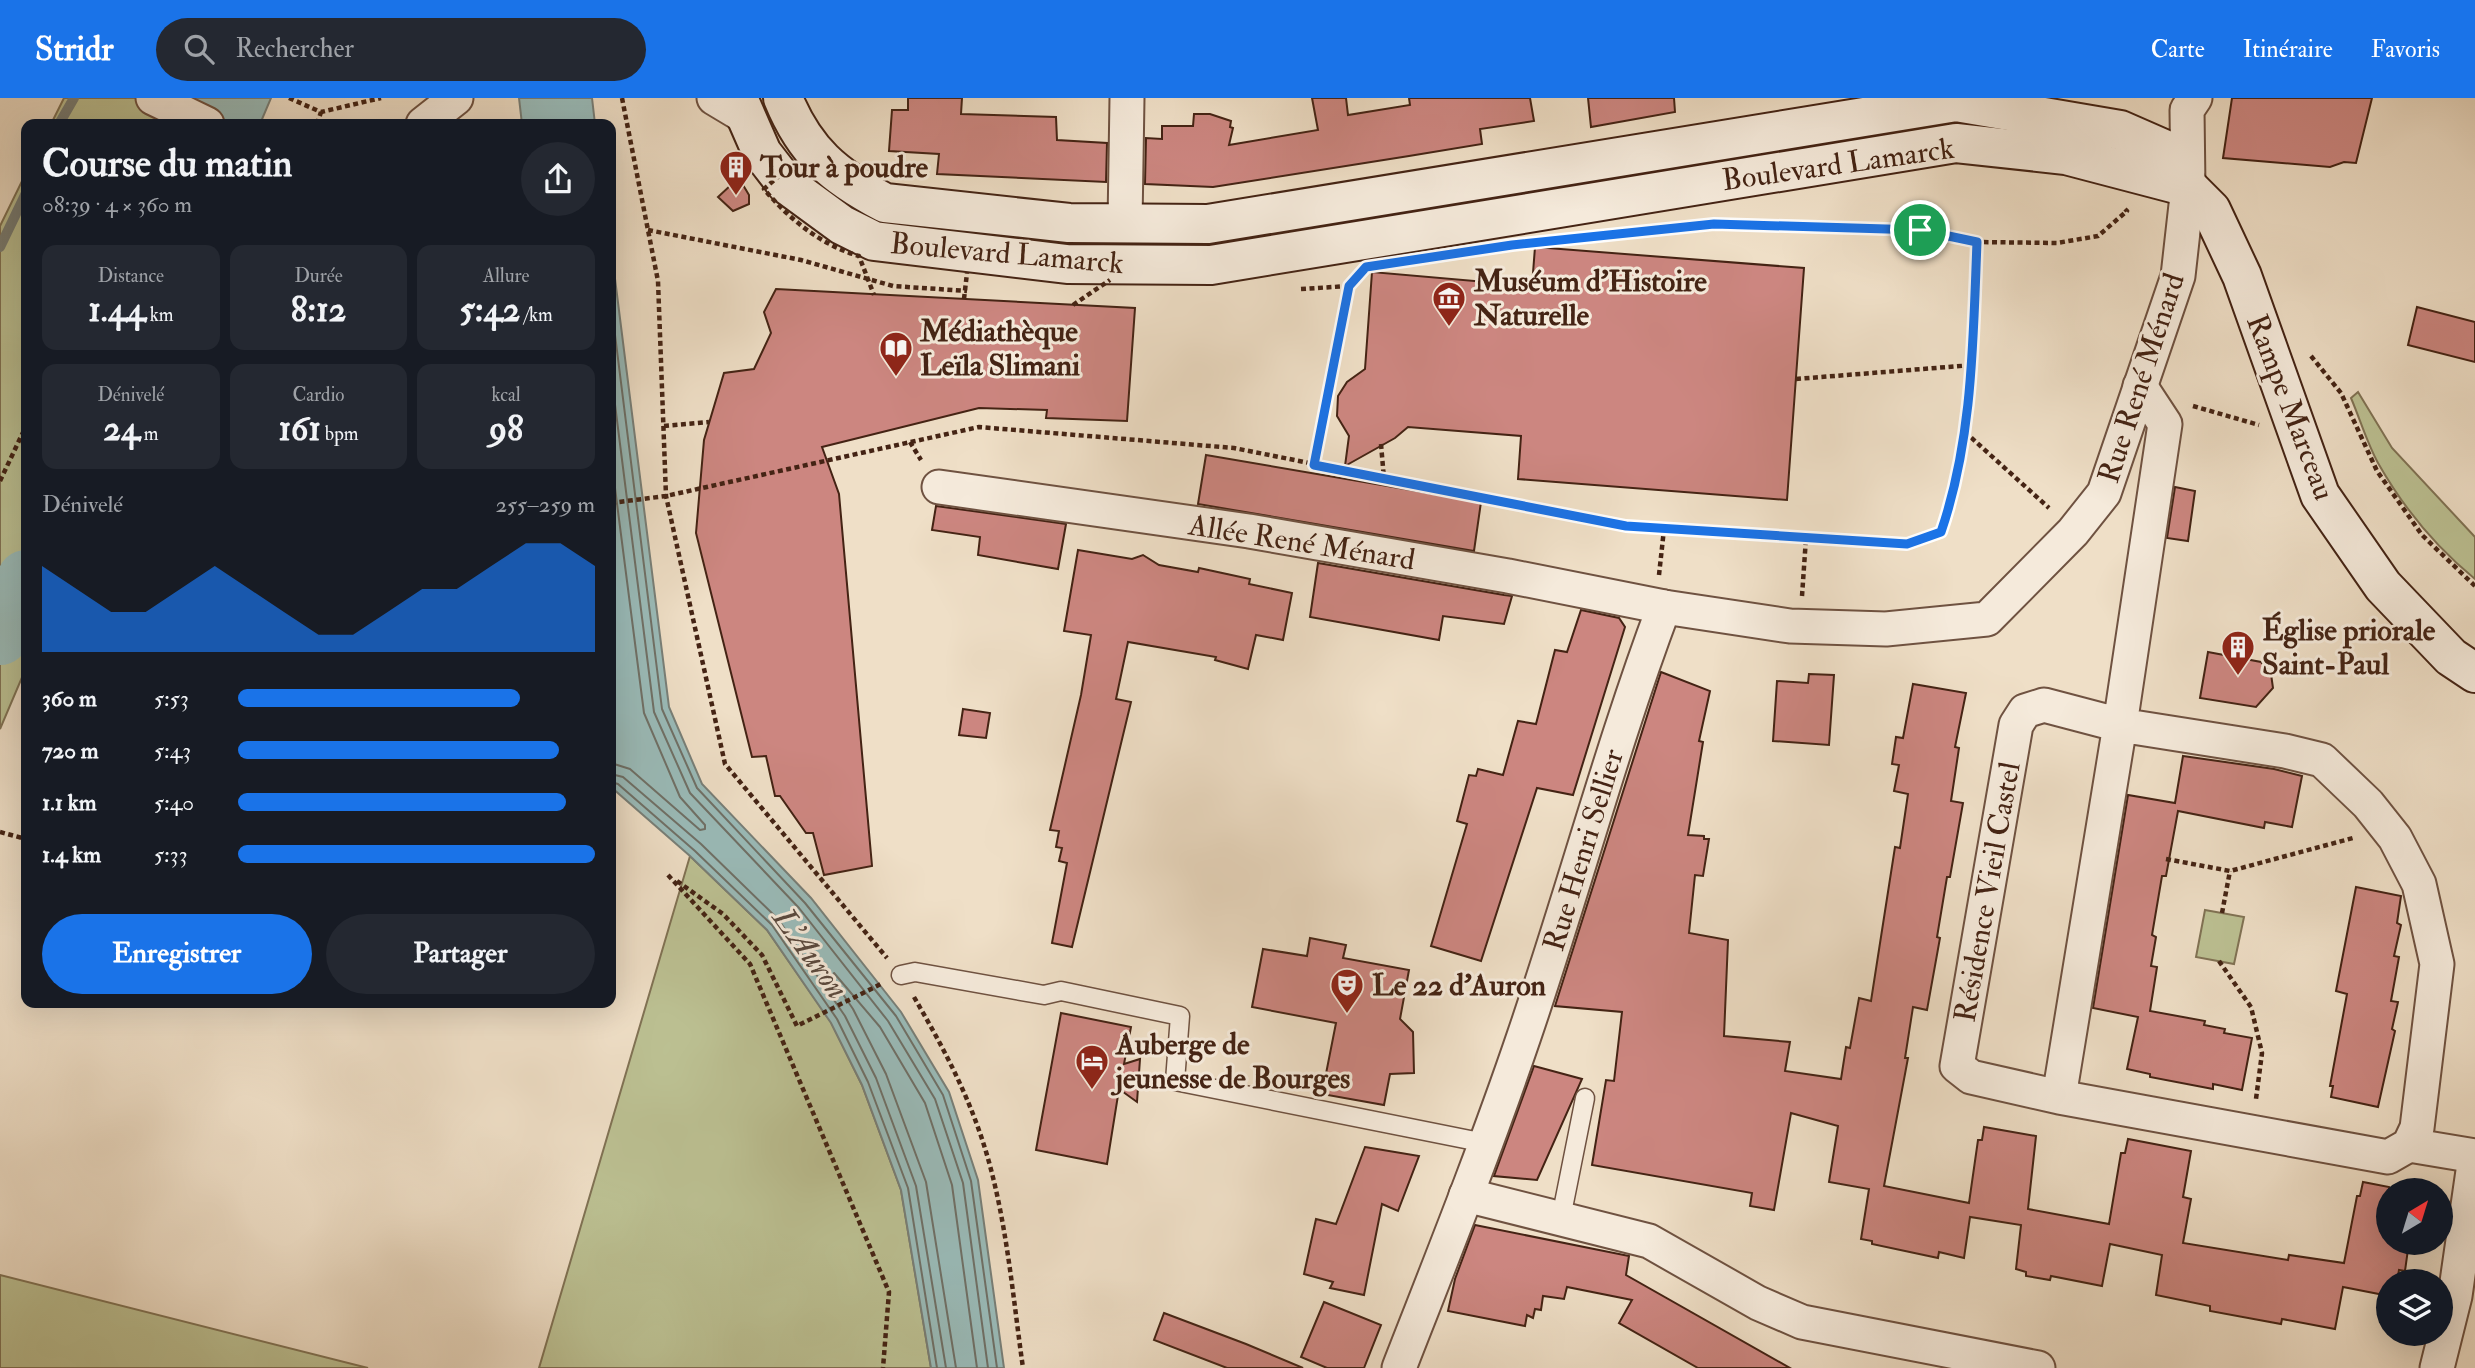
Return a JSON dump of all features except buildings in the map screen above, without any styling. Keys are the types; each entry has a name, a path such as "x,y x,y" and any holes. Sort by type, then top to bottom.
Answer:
{"main road":[{"name":"Boulevard Lamarck","path":"783,98 797,131 816,154 860,190 885,204 1069,223 1208,224 1956,102 2071,119 2144,139 2168,151 2188,187"},
{"name":"Boulevard Lamarck","path":"732,104 762,153 780,175 812,205 842,225 874,241 1067,264 1211,265 1956,143 2066,155 2188,187"},
{"name":"Rampe Marceau","path":"2188,187 2211,211 2242,276 2320,495 2383,586 2451,657 2475,673"}],"street":[{"path":"153,98 197,119"},
{"path":"429,119 456,98"},
{"path":"1125,223 1127,98"},
{"name":"Rue René Ménard","path":"1664,607 1801,626 1886,629 1987,619 2073,532 2104,493 2178,276 2188,187 2186,102"},
{"path":"2060,1097 2165,424 2140,386"},
{"name":"Allée René Ménard","path":"939,487 1249,531 1508,576 1664,607"},
{"name":"Rue Henri Sellier","path":"1399,1368 1485,1143 1583,857 1629,699 1664,607"},
{"name":"Résidence Vieil Castel","path":"2044,705 2120,725 2285,751 2322,760 2368,804 2387,829 2419,884 2437,964 2417,1128 2409,1144 2388,1157 2060,1097 1971,1077 1957,1066 2016,725 2025,711 2044,705"},
{"name":"Résidence Vieil Castel","path":"2409,1144 2475,1156"},
{"path":"2437,1368 2455,1296 2475,1156"},
{"path":"1466,1195 1649,1241 1758,1303 1802,1322 2038,1368"}],"lane":[{"path":"901,975 915,972 1044,995 1061,990 1180,1016 1175,1081 1485,1143"},
{"path":"1561,1218 1586,1098"}],"path":[{"path":"289,98 321,111 381,98"},
{"path":"622,98 658,281 666,496 725,764 901,975 953,1064 981,1138 1002,1226 1023,1368"},
{"path":"319,119 321,111"},
{"path":"780,175 764,189 785,214 811,233 842,251 859,256 874,295"},
{"path":"1673,228 1714,224 1920,230 1977,242 2057,243 2098,236 2127,211"},
{"path":"616,502 666,496 979,427 1234,449 1626,526 1907,544 1941,532 1952,502 1972,365 1977,242"},
{"path":"964,299 967,273"},
{"path":"1314,465 1349,286 1357,276"},
{"path":"1073,305 1110,279"},
{"path":"2307,346 2312,359 2341,393 2377,471 2422,535 2475,586"},
{"path":"1796,379 1972,365"},
{"path":"2181,403 2261,425"},
{"path":"664,426 709,422"},
{"path":"1964,432 2034,493"},
{"path":"0,481 21,437"},
{"path":"1381,444 1384,479"},
{"path":"1660,568 1664,529"},
{"path":"1801,626 1806,538"},
{"path":"2166,859 2230,871 2387,829"},
{"path":"0,832 21,838"},
{"path":"2222,913 2230,871"},
{"path":"875,988 797,1026 762,955 730,922 668,875 750,964 889,1292 883,1368"},
{"path":"2219,961 2251,1007 2262,1053 2252,1132"}],"green space":[{"path":"64,98 167,98 210,119 54,119"},
{"path":"21,183 21,680 0,729 0,226"},
{"path":"2358,392 2392,448 2475,537 2475,579 2434,540 2388,479 2370,447 2351,398"},
{"path":"690,856 767,930 831,1022 862,1085 901,1190 931,1368 539,1368"},
{"path":"2205,910 2244,917 2234,964 2196,957"},
{"path":"0,1275 368,1368 0,1368"}],"water":[{"path":"168,98 271,98 262,119 210,119"},
{"path":"519,98 592,98 594,119 521,119"},
{"name":"L'Auron","path":"616,287 669,707 702,784 811,898 901,1012 949,1092 978,1180 1004,1368 931,1368 901,1190 862,1085 831,1023 767,930 690,856 616,791"}],"waterway":[{"path":"62,119 74,98"},
{"path":"0,247 21,203"},
{"path":"0,636 21,590"}],"place":[{"name":"Tour à poudre","path":"736,197"},
{"name":"Muséum d'Histoire Naturelle","path":"1449,328"},
{"name":"Médiathèque Leïla Slimani","path":"896,378"},
{"name":"Église priorale Saint-Paul","path":"2238,677"},
{"name":"Le 22 d'Auron","path":"1347,1015"},
{"name":"Auberge de jeunesse de Bourges","path":"1092,1091"}],"route":[{"path":"1714,224 1920,230 1977,242 1972,365 1964,432 1952,502 1941,532 1907,544 1626,526 1314,465 1349,286 1366,267 1512,245 1714,224"}]}
